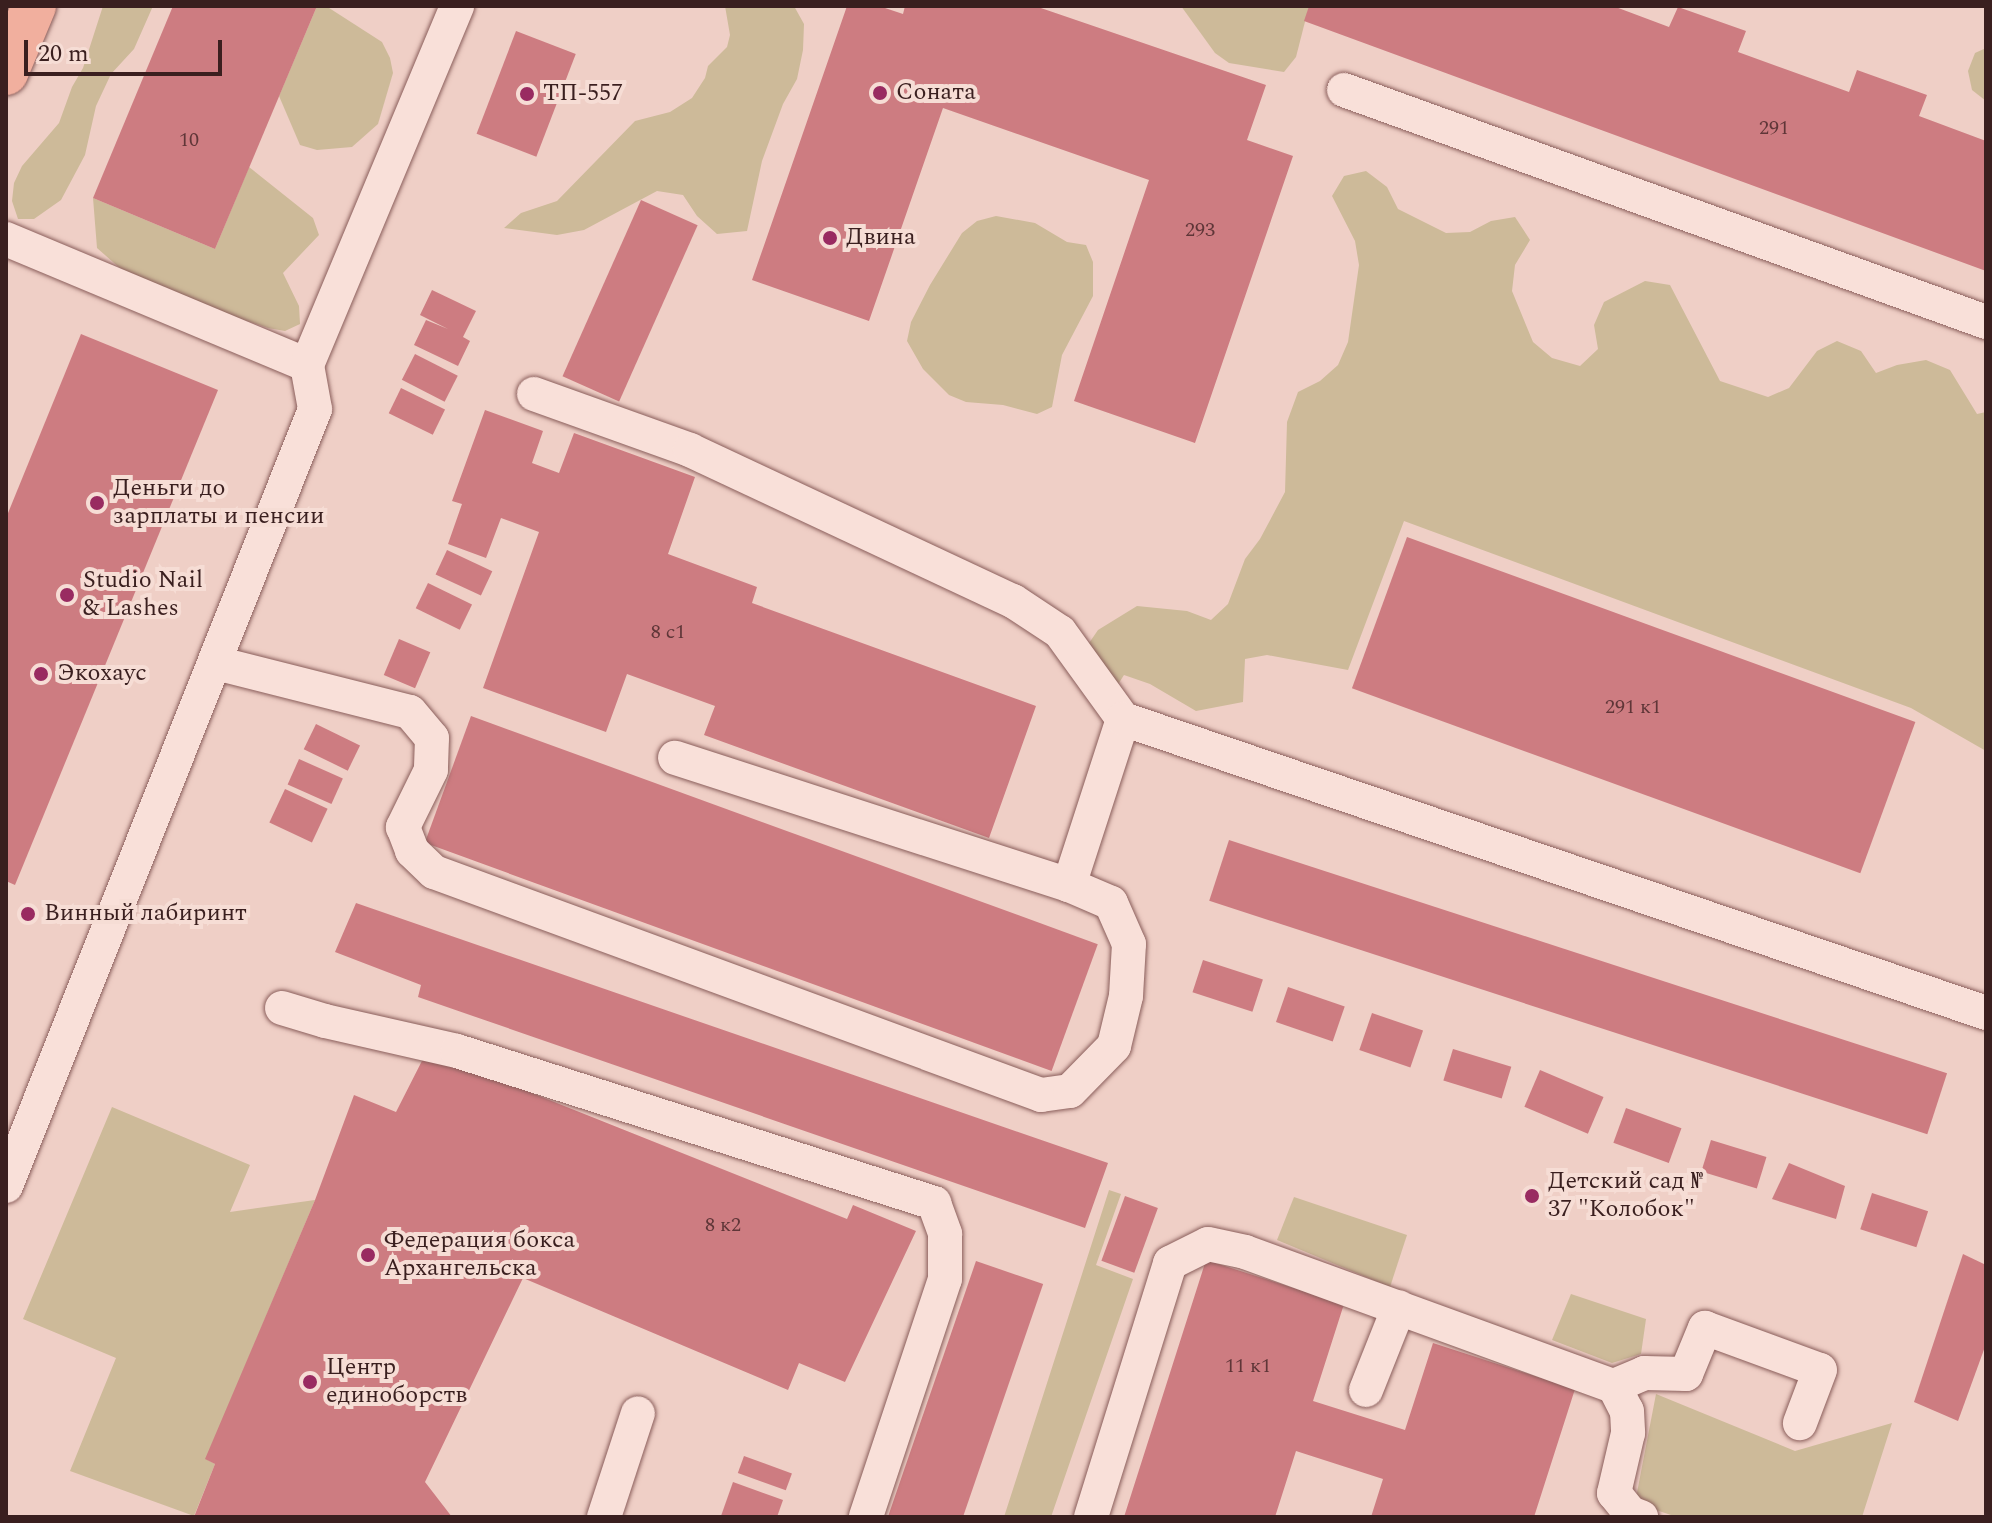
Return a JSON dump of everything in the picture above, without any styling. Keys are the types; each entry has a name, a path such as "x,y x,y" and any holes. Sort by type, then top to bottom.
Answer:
{"main road":[{"path":"6,73 34,6"}],"lane":[{"path":"6,1186 315,409 307,365 457,6"},
{"path":"1344,90 1986,322"},
{"path":"6,239 307,365"},
{"path":"534,394 690,450 1013,601 1060,632 1123,719 1986,1013"},
{"path":"216,663 410,712 432,738 431,770 403,827 412,851 434,872 1041,1095 1070,1091 1093,1071 1114,1046 1126,996 1129,944 1111,903 1069,885 675,758"},
{"path":"1069,885 1123,719"},
{"path":"282,1008 457,1051 934,1203 945,1234 945,1279 866,1517"},
{"path":"1091,1517 1170,1263 1208,1244 1245,1252 1614,1386 1627,1411 1628,1433 1614,1493 1630,1513 1641,1517"},
{"path":"1366,1390 1399,1307"},
{"path":"1614,1386 1644,1373 1686,1374 1705,1328 1820,1370 1800,1423"},
{"path":"604,1517 638,1413"}],"shaded area":[{"path":"103,6 153,6 134,49 111,74 96,106 85,155 61,200 34,219 18,219 12,201 14,183 22,166 59,123 72,87 83,68"},
{"path":"317,6 326,6 382,42 390,58 393,73 378,124 352,147 317,150 300,145 279,96"},
{"path":"725,6 794,6 804,24 797,79 783,104 762,161 747,231 717,234 697,216 683,195 657,191 584,230 557,235 504,228 521,213 557,201 635,121 670,112 692,98 705,78 708,66 727,47 730,35"},
{"path":"1181,6 1309,6 1296,57 1284,72 1229,63 1215,53"},
{"path":"1986,48 1986,101 1972,90 1968,71 1975,53"},
{"path":"249,167 313,218 319,235 283,273 299,306 300,324 285,331 268,328 139,285 97,248 93,198 215,249"},
{"path":"1366,171 1387,187 1398,209 1446,233 1470,232 1491,221 1515,217 1530,240 1515,265 1512,291 1533,342 1552,358 1580,366 1598,349 1594,325 1604,302 1645,281 1670,285 1720,381 1768,397 1789,388 1817,351 1837,341 1861,351 1876,373 1897,365 1926,360 1950,370 1977,414 1986,412 1986,751 1911,708 1404,521 1348,670 1267,655 1245,659 1243,702 1196,711 1150,684 1124,675 1117,686 1085,649 1098,630 1137,606 1187,611 1211,620 1228,604 1245,559 1260,539 1285,492 1287,422 1298,392 1320,381 1338,365 1348,342 1359,265 1355,241 1332,196 1344,176"},
{"path":"996,216 1035,223 1067,242 1086,245 1093,262 1093,296 1062,355 1052,407 1037,414 1003,405 966,402 949,395 923,369 907,341 911,322 962,233 977,221"},
{"path":"112,1107 250,1165 230,1212 315,1200 206,1459 215,1464 194,1516 70,1471 116,1358 23,1319"},
{"path":"1109,1190 1121,1194 1096,1265 1133,1279 1051,1517 1004,1517"},
{"path":"1294,1197 1407,1235 1390,1287 1277,1240"},
{"path":"1571,1294 1646,1319 1641,1354 1612,1363 1552,1340"},
{"path":"1656,1394 1795,1451 1892,1423 1862,1517 1677,1517 1635,1503"}],"building":[{"path":"173,6 317,6 215,249 93,198"},
{"path":"847,6 879,6 903,14 905,6 1035,6 1266,85 1247,140 1293,156 1195,443 1074,401 1149,180 943,108 869,321 752,280"},
{"path":"1309,6 1613,6 1669,27 1678,7 1746,31 1738,52 1849,92 1857,70 1927,95 1919,116 1986,141 1986,271 1304,21"},
{"name":"ТП-557","path":"516,31 576,54 536,157 477,134"},
{"path":"641,200 698,225 619,402 562,376"},
{"path":"432,290 476,311 463,337 470,341 458,366 414,345 426,320 448,329 420,315"},
{"path":"81,334 218,390 15,885 6,881 6,518"},
{"path":"415,354 458,376 445,402 402,380"},
{"path":"401,388 445,409 433,435 389,413"},
{"path":"485,410 543,431 532,463 559,473 574,433 695,477 668,554 757,587 752,603 1036,706 989,838 704,735 715,706 627,674 606,732 483,688 539,532 501,518 486,558 448,544 462,504 452,501"},
{"path":"1407,537 1915,722 1860,873 1352,688"},
{"path":"447,550 492,571 481,596 436,574"},
{"path":"428,583 472,604 460,630 416,608"},
{"path":"399,639 430,652 415,688 384,675"},
{"path":"471,716 1098,944 1052,1071 425,843"},
{"path":"316,724 360,745 348,771 304,749"},
{"path":"299,759 343,779 331,804 288,785"},
{"path":"285,789 328,809 312,842 269,823"},
{"path":"1229,840 1947,1073 1927,1134 1209,901"},
{"path":"356,903 1108,1163 1085,1228 418,997 421,985 335,952"},
{"path":"1203,960 1263,979 1252,1012 1192,992"},
{"path":"1288,987 1345,1007 1333,1042 1276,1022"},
{"path":"1372,1013 1423,1031 1410,1067 1359,1050"},
{"path":"1453,1049 1511,1067 1502,1098 1443,1081"},
{"path":"427,1051 847,1219 853,1205 916,1231 845,1382 799,1363 788,1390 523,1278 425,1482 452,1517 194,1517 215,1464 205,1459 315,1200 354,1095 396,1112"},
{"path":"1540,1070 1604,1097 1588,1134 1524,1107"},
{"path":"1626,1108 1681,1128 1669,1163 1613,1143"},
{"path":"1711,1140 1766,1157 1757,1189 1701,1172"},
{"path":"1789,1163 1845,1186 1836,1219 1772,1199"},
{"path":"1872,1193 1928,1211 1916,1247 1860,1229"},
{"path":"1125,1196 1158,1208 1134,1273 1101,1261"},
{"path":"1963,1254 1986,1265 1986,1344 1958,1421 1914,1402"},
{"path":"1206,1260 1344,1304 1313,1401 1405,1430 1433,1343 1575,1389 1534,1517 1371,1517 1383,1479 1296,1451 1275,1517 1124,1517"},
{"path":"976,1261 1043,1284 963,1517 888,1517"},
{"path":"744,1456 792,1473 786,1490 738,1473"},
{"path":"733,1482 783,1500 777,1517 721,1516"}],"place":[{"name":"Соната","path":"880,93"},
{"name":"ТП-557","path":"527,94"},
{"name":"Двина","path":"830,238"},
{"name":"Деньги до зарплаты и пенсии","path":"97,503"},
{"name":"Studio Nail & Lashes","path":"67,595"},
{"name":"Экохаус","path":"41,674"},
{"name":"Винный лабиринт","path":"28,914"},
{"name":"Детский сад № 37 \"Колобок\"","path":"1532,1196"},
{"name":"Федерация бокса Архангельска","path":"368,1255"},
{"name":"Центр единоборств","path":"310,1382"}]}
